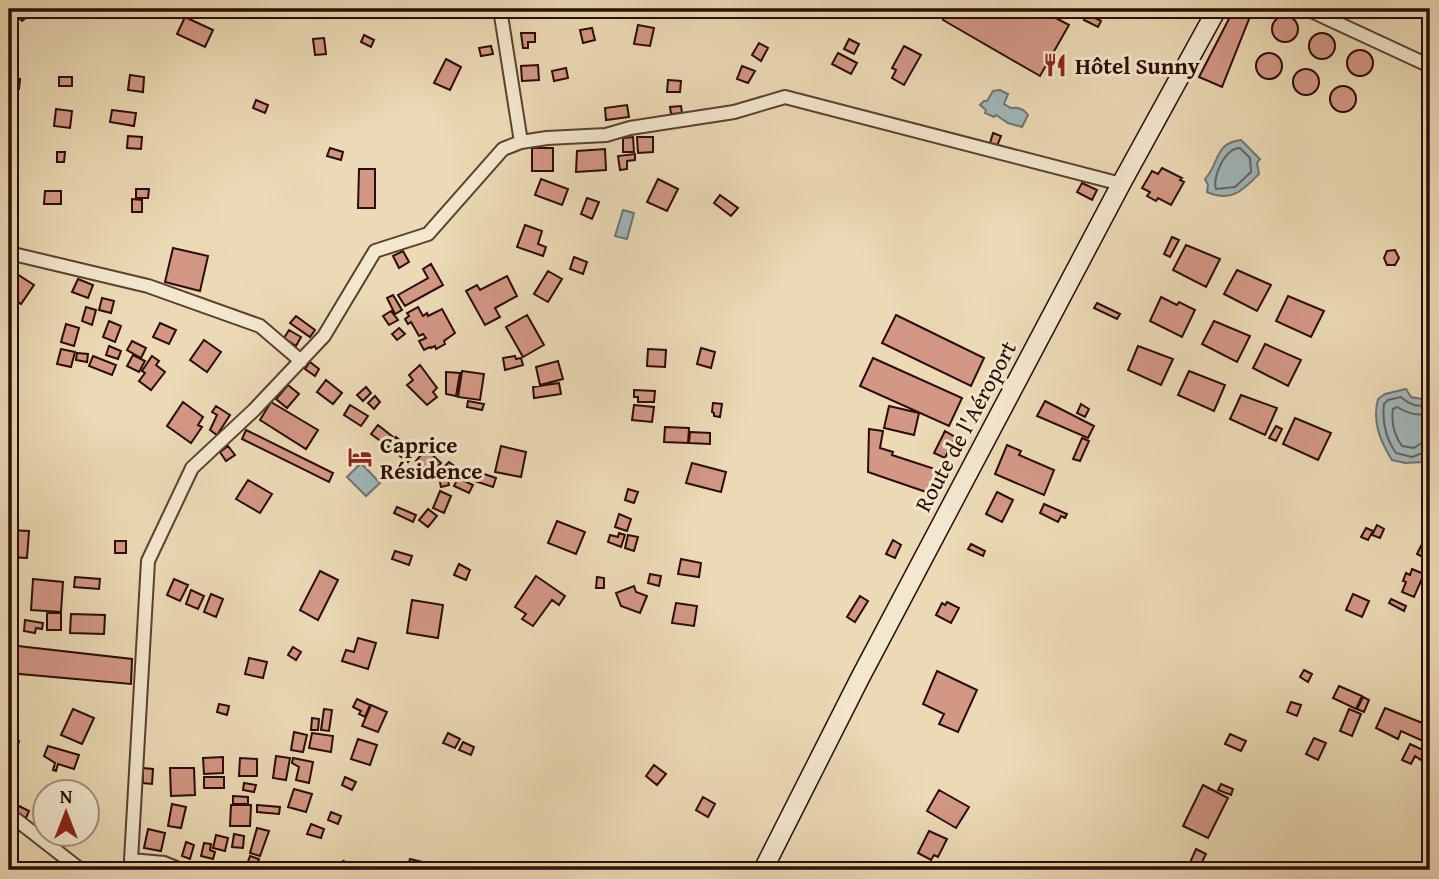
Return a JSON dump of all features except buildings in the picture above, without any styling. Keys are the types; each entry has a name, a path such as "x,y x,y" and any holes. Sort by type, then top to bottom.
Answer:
{"main road":[{"name":"Route de l'Aéroport","path":"763,870 860,678 1121,184 1217,9"}],"street":[{"path":"500,9 521,142"},
{"path":"1307,9 1430,66"},
{"path":"181,870 164,863 129,865 148,561 192,468 254,410 324,336 374,251 428,233 503,149 521,142 606,135 630,128 734,112 785,97 1121,184"},
{"path":"9,253 148,286 260,326 300,360"},
{"path":"9,814 81,870"}],"water":[{"path":"1000,90 1008,94 1004,104 1021,109 1028,115 1022,127 985,113 986,110 980,105 987,101 993,91"},
{"path":"1241,140 1260,159 1257,163 1259,174 1236,193 1223,196 1207,192 1205,179 1222,149"},
{"path":"623,210 634,213 627,239 615,236"},
{"path":"1406,389 1411,397 1430,397 1430,453 1423,462 1405,463 1392,460 1378,431 1378,399 1385,394"},
{"path":"361,463 380,483 366,496 347,477"}],"place":[{"name":"Hôtel Sunny","path":"1055,65"},
{"name":"Caprice Résidence","path":"360,457"}]}
